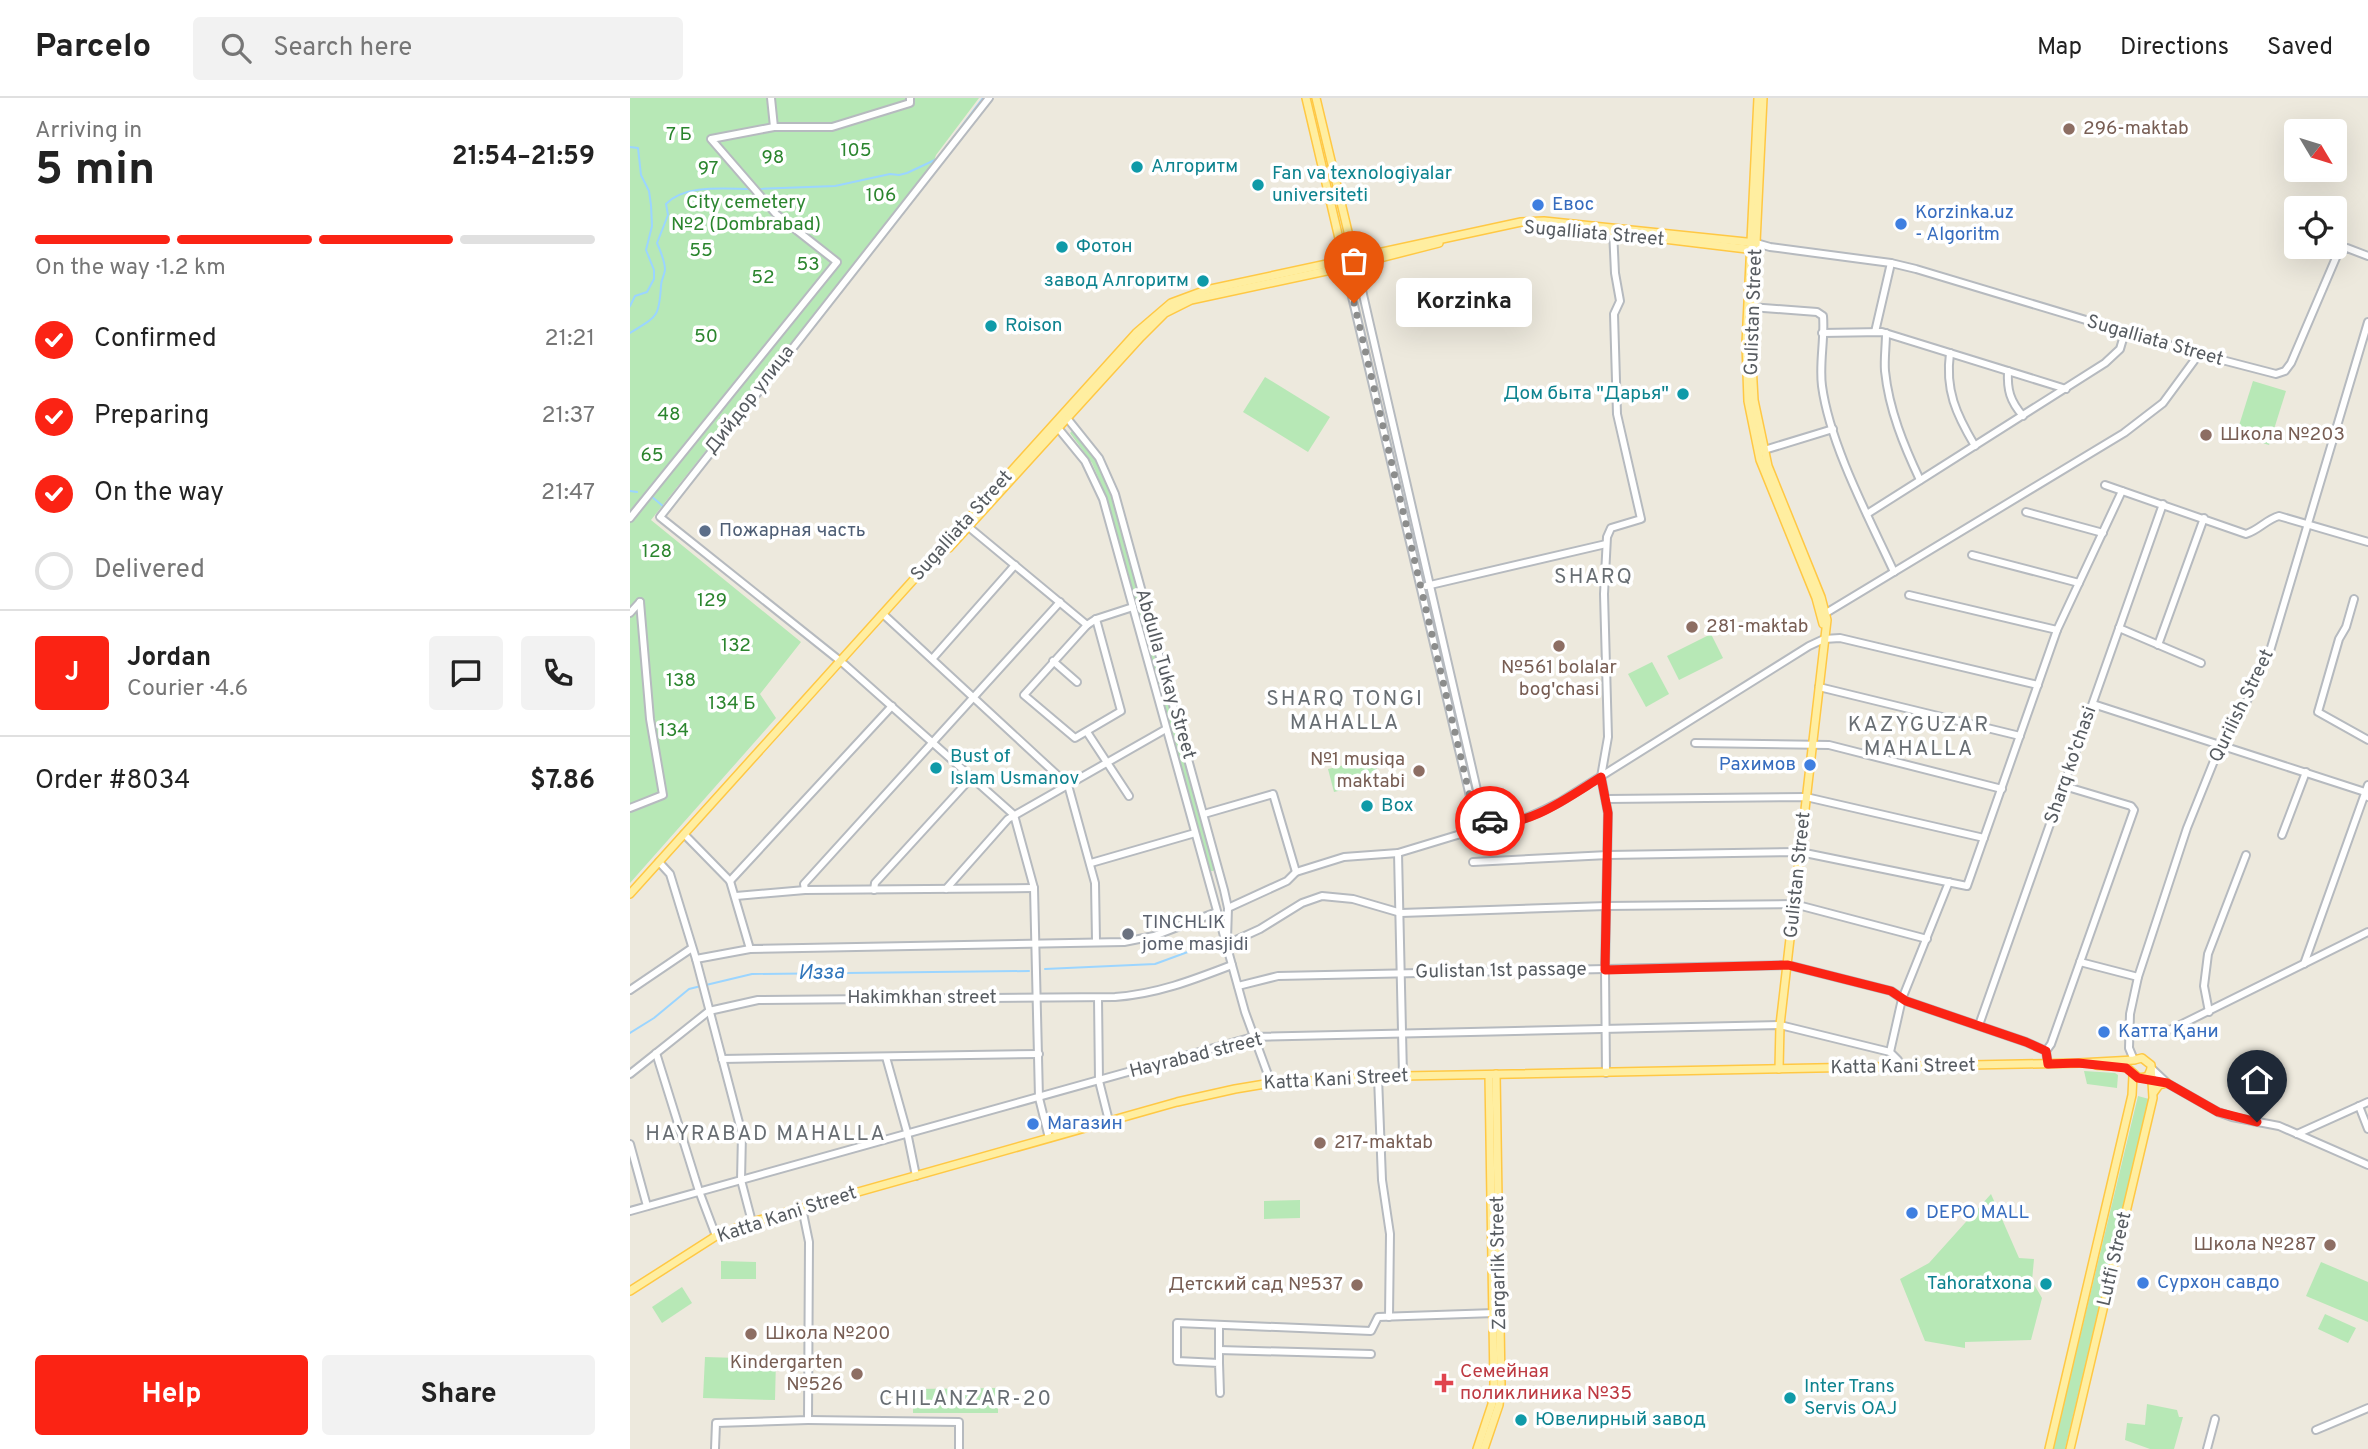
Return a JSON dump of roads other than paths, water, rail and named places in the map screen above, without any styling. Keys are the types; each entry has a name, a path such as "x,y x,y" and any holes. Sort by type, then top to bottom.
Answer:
{"main road":[{"path":"1306,98 1344,264"},
{"path":"1316,98 1355,261"},
{"name":"Gulistan Street","path":"1758,98 1750,307 1751,372 1760,451 1769,486 1816,598 1824,639"},
{"name":"Gulistan Street","path":"1753,246 1763,98"},
{"name":"Sugalliata Street","path":"842,663 1065,416 1136,333 1171,303 1206,290 1521,226 1613,230 1753,246"},
{"name":"Gulistan Street","path":"1760,451 1826,613 1827,625 1780,1025 1779,1069"},
{"path":"630,899 842,663"},
{"path":"630,894 660,864"},
{"path":"2145,1058 2151,1068 2149,1075 2143,1078 2132,1072 2134,1060 2145,1058"},
{"name":"Katta Kani Street","path":"630,1291 716,1236 752,1222 1109,1121 1224,1091 1271,1083 1403,1076 2048,1064 2134,1060"},
{"name":"Katta Kani Street","path":"2078,1063 2132,1072"},
{"name":"Lutfi Street","path":"2070,1449 2154,1092 2151,1068"},
{"name":"Lutfi Street","path":"2049,1449 2132,1095 2132,1072"},
{"name":"Zargarlik Street","path":"1484,1449 1500,1398 1492,1074"},
{"path":"2154,1092 2158,1086 2167,1083"},
{"name":"Zargarlik Street","path":"1477,1449 1493,1398 1496,1313"}],"street":[{"path":"771,98 774,127"},
{"path":"630,518 837,262 776,214 711,139 774,127 832,127 910,103 910,98"},
{"name":"Дийдор улица","path":"842,663 663,521 660,514 989,98"},
{"path":"1606,1073 1608,855 1607,799 1601,777 1608,737 1604,604 1606,544 1611,528 1641,520 1617,414 1614,314 1620,301 1615,273 1613,230"},
{"name":"Sugalliata Street","path":"1753,246 1891,263 2273,374 2285,371 2291,363 2334,258 2343,249 2351,249 2368,256"},
{"path":"1355,261 1480,803 1488,819 1499,822"},
{"path":"1875,332 1891,263"},
{"path":"1344,264 1472,805 1480,803"},
{"path":"1750,307 1819,312 1824,318 1822,385 1833,429 1894,572"},
{"name":"Qurilish Street","path":"2134,1060 2129,1048 2129,1031 2131,1003 2138,977 2188,828 2220,746 2245,705 2270,651 2368,322"},
{"path":"1361,334 1371,331"},
{"path":"1867,514 2105,363 2120,349 2125,332"},
{"path":"1822,333 1886,333 2066,389"},
{"path":"1886,333 1885,371 1892,407 1902,439 1920,480"},
{"path":"1950,353 1947,374 1953,403 1975,446"},
{"path":"1826,613 2124,433 2163,403 2199,354"},
{"path":"2008,371 2007,390 2012,404 2023,416"},
{"name":"Abdulla Tukay Street","path":"1065,416 1099,457 1111,482 1220,873 1228,908 1227,944"},
{"name":"Abdulla Tukay Street","path":"1056,426 1088,465 1100,490 1238,986 1253,1037 1271,1083"},
{"path":"1066,435 1068,428 1075,427"},
{"path":"1760,451 1833,429"},
{"path":"1386,438 1395,437"},
{"path":"2105,485 2246,534 2279,516 2368,542"},
{"path":"1473,862 1608,855 1800,852 1968,886 2057,630 2122,491"},
{"name":"Sharq ko'chasi","path":"1979,1025 2163,504"},
{"path":"2026,512 2103,533"},
{"path":"2158,645 2204,518"},
{"path":"967,525 1060,602 1084,627"},
{"path":"1421,587 1606,544"},
{"path":"1972,555 2079,583"},
{"path":"933,658 1014,565"},
{"path":"1909,595 2057,630"},
{"path":"2354,599 2318,712 2368,740"},
{"path":"630,613 640,602 650,719 663,795 630,808"},
{"path":"805,890 804,884 1060,602"},
{"path":"1096,619 1121,712 1075,738 1024,695 1084,627 1096,619 1133,607"},
{"path":"885,615 1068,785 1095,883 1096,941"},
{"path":"2119,628 2200,663"},
{"path":"1228,908 1287,881 1296,872 1344,857 1398,853 1499,822 1536,814 1601,777 1824,639 1840,638 2038,685"},
{"path":"1053,661 1077,682"},
{"path":"842,663 1014,815 1034,888 1039,1098 1049,1138"},
{"path":"1819,687 2020,736"},
{"path":"1158,700 1171,697"},
{"path":"2093,704 2367,791 2304,964"},
{"path":"730,881 892,706"},
{"path":"946,889 1008,819 1166,729"},
{"path":"1087,733 1129,796"},
{"path":"1695,743 1829,744 2001,789"},
{"path":"2282,835 2306,772"},
{"path":"874,890 875,883 971,778"},
{"path":"2048,1064 2046,1051 2055,1033 2134,808 2064,786"},
{"path":"1204,814 1273,794 1296,872"},
{"path":"1607,799 1806,797 1984,838"},
{"path":"1469,833 1478,826 1480,803"},
{"path":"1091,863 1195,834"},
{"path":"685,835 730,881 750,948"},
{"path":"1398,853 1403,1076"},
{"path":"2209,1012 2204,986 2208,954 2246,855"},
{"path":"660,864 670,874 696,959 742,1133 741,1180 752,1222"},
{"path":"1207,876 1214,877 1220,873"},
{"path":"1899,1067 1898,1060 1890,1052 1902,999 1949,883"},
{"path":"736,896 805,890 1034,888"},
{"path":"1227,944 1260,929 1302,903 1322,896 1353,899 1401,913 1606,906 1794,904 1927,939"},
{"path":"696,959 750,948 1124,942 1154,936 1217,912"},
{"path":"2129,1031 2162,1032 2209,1012 2368,932"},
{"path":"630,990 692,948"},
{"path":"2080,962 2138,977"},
{"name":"Hakimkhаn street","path":"630,1074 709,1012 758,1000 1131,996 1165,989 1232,965"},
{"name":"Gulistan 1st passage","path":"1238,986 1278,976 1788,965 1891,991 1902,999 2046,1051"},
{"path":"1098,998 1099,1081 1109,1121"},
{"name":"Hayrabad street","path":"630,1211 1253,1037 1780,1025 1890,1052"},
{"name":"Qurilish Street","path":"2123,1059 2129,1048"},
{"path":"656,1053 699,1191 716,1236"},
{"path":"722,1059 1039,1055"},
{"path":"886,1057 916,1176"},
{"path":"2151,1068 2167,1083 2225,1115 2274,1125 2368,1165"},
{"path":"1378,1077 1382,1180 1390,1234 1389,1317"},
{"path":"2143,1078 2167,1083"},
{"path":"2297,1134 2368,1102"},
{"path":"2359,1106 2368,1129"},
{"path":"630,1144 647,1206"},
{"path":"803,1208 809,1242 808,1420"},
{"path":"1219,1363 1177,1361 1177,1323 1371,1331 1378,1317 1496,1313"},
{"path":"1219,1325 1220,1392"},
{"path":"1219,1350 1371,1354"},
{"path":"2316,1430 2368,1408"},
{"path":"2207,1449 2215,1419"},
{"path":"715,1449 716,1423 808,1420 958,1422 959,1449"}],"waterway":[{"path":"757,189 835,186 907,173 937,159 983,98"},
{"path":"630,147 638,148 641,175 649,191 652,226 646,250 654,270 654,279 647,292 635,296 630,306"},
{"path":"630,333 651,319 659,304 665,270 657,243 668,215 666,204 694,190 751,189"},
{"path":"630,491 637,492"},
{"path":"651,496 664,507"},
{"name":"Изза","path":"1045,969 1155,964 1204,946"},
{"name":"Изза","path":"706,985 752,974 1029,971"},
{"name":"Изза","path":"630,1033 654,1018 689,989 701,986"}],"place":[{"name":"296-maktab","path":"2069,129"},
{"name":"Алгоритм","path":"1137,167"},
{"name":"Fan va texnologiyalar universiteti","path":"1258,185"},
{"name":"Евос","path":"1538,205"},
{"name":"Korzinka.uz - Algoritm","path":"1901,224"},
{"name":"Фотон","path":"1062,247"},
{"name":"завод Алгоритм","path":"1203,281"},
{"name":"Korzinka","path":"1354,303"},
{"name":"Roison","path":"991,326"},
{"name":"Дом быта \"Дарья\"","path":"1683,394"},
{"name":"Школа №203","path":"2206,435"},
{"name":"Пожарная часть","path":"705,531"},
{"name":"281-maktab","path":"1692,627"},
{"name":"№561 bolalar bog'chasi","path":"1559,646"},
{"name":"Рахимов","path":"1810,765"},
{"name":"Bust of Islam Usmanov","path":"936,768"},
{"name":"№1 musiqa maktabi","path":"1419,771"},
{"name":"Box","path":"1367,806"},
{"name":"TINCHLIK jome masjidi","path":"1128,934"},
{"name":"Катта Қани","path":"2104,1032"},
{"name":"Магазин","path":"1033,1124"},
{"name":"217-maktab","path":"1320,1143"},
{"name":"DEPO MALL","path":"1912,1213"},
{"name":"Школа №287","path":"2330,1245"},
{"name":"Сурхон савдо","path":"2143,1283"},
{"name":"Tahoratxona","path":"2046,1284"},
{"name":"Детский сад №537","path":"1357,1285"},
{"name":"Школа №200","path":"751,1334"},
{"name":"Kindergarten №526","path":"857,1374"},
{"name":"Семейная поликлиника №35","path":"1444,1383"},
{"name":"Inter Trans Servis OAJ","path":"1790,1398"},
{"name":"Ювелирный завод","path":"1521,1420"}],"district":[{"name":"SHARQ","path":"1594,577"},
{"name":"SHARQ TONGI MAHALLA","path":"1345,711"},
{"name":"KAZYGUZAR MAHALLA","path":"1919,737"},
{"name":"HAYRABAD MAHALLA","path":"766,1134"},
{"name":"CHILANZAR-20","path":"966,1399"}],"park label":[{"name":"7 Б","path":"679,135"},
{"name":"105","path":"856,151"},
{"name":"98","path":"773,158"},
{"name":"97","path":"708,169"},
{"name":"106","path":"881,196"},
{"name":"City cemetery №2 (Dombrabad)","path":"746,214"},
{"name":"55","path":"701,251"},
{"name":"53","path":"808,265"},
{"name":"52","path":"763,278"},
{"name":"50","path":"706,337"},
{"name":"48","path":"669,415"},
{"name":"65","path":"652,456"},
{"name":"128","path":"657,552"},
{"name":"129","path":"712,601"},
{"name":"132","path":"736,646"},
{"name":"138","path":"681,681"},
{"name":"134 Б","path":"732,704"},
{"name":"134","path":"674,731"}]}
